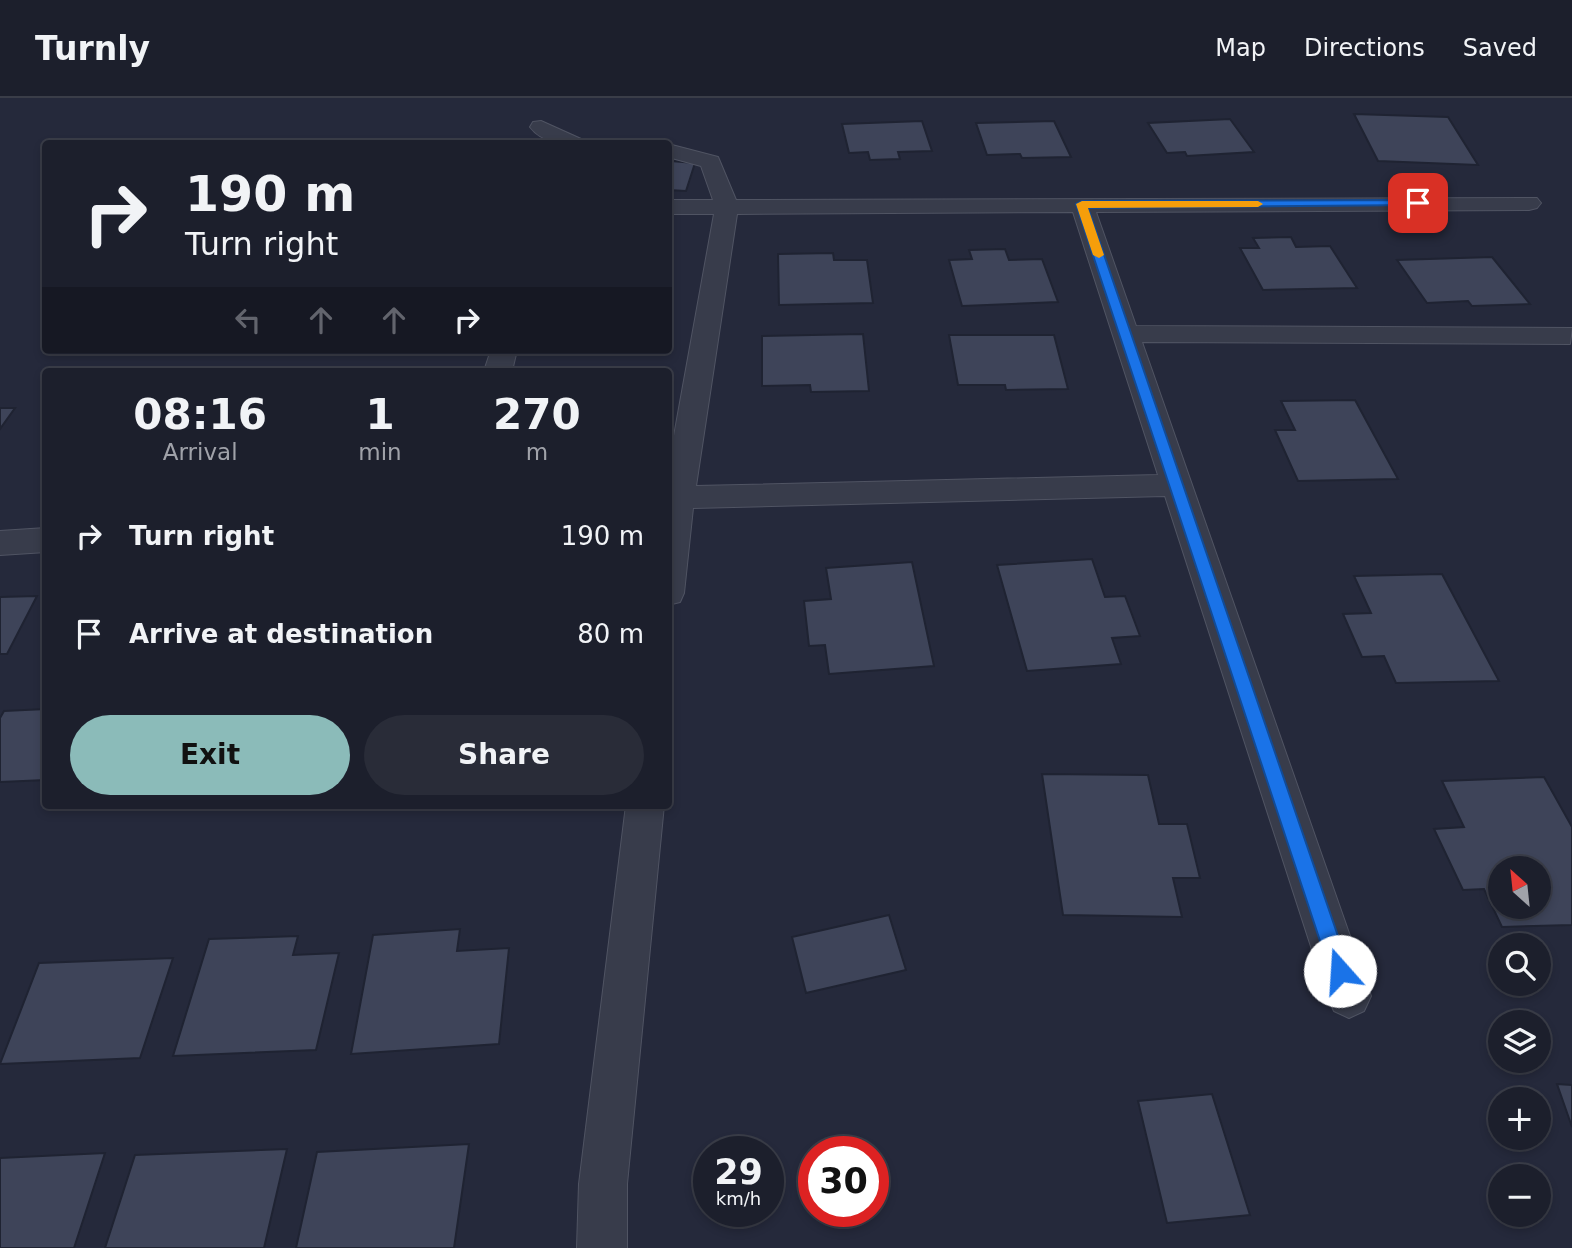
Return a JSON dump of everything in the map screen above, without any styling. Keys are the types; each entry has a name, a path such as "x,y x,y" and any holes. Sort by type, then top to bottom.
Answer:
{"street":[{"path":"541,127 565,140"},
{"path":"672,151 710,162 727,206 674,497 672,529"},
{"path":"672,207 1530,203"},
{"path":"1082,204 1349,996"},
{"path":"1126,334 1570,336"},
{"path":"674,497 1177,485"},
{"path":"0,542 42,540"},
{"path":"602,1248 603,1184 645,809"}],"building":[{"path":"1354,114 1448,117 1478,165 1378,161"},
{"path":"1230,119 1254,152 1187,156 1185,152 1167,153 1148,123"},
{"path":"922,121 932,151 898,152 900,159 870,160 868,152 849,153 842,124"},
{"path":"1054,121 1071,157 1022,158 1020,154 987,155 976,123"},
{"path":"672,161 695,163 686,191 672,190"},
{"path":"1291,237 1296,247 1330,246 1357,288 1263,290 1240,248 1259,248 1253,238"},
{"path":"1005,249 1009,260 1042,259 1058,302 962,306 949,260 972,259 969,250"},
{"path":"833,253 834,260 867,260 873,303 779,305 778,254"},
{"path":"1492,257 1530,304 1472,306 1468,301 1427,303 1397,260"},
{"path":"863,334 869,391 811,392 810,385 762,386 762,336"},
{"path":"949,335 1054,335 1068,389 1006,390 1005,385 958,385"},
{"path":"1355,400 1398,479 1298,481 1275,430 1295,430 1281,401"},
{"path":"0,408 15,408 0,429"},
{"path":"1092,559 1105,597 1125,596 1140,636 1112,638 1121,664 1027,671 997,565"},
{"path":"912,562 934,666 829,674 825,645 809,646 804,601 831,599 826,568"},
{"path":"1442,574 1499,681 1396,683 1384,656 1362,657 1343,614 1371,613 1354,576"},
{"path":"37,596 7,654 0,654 0,597"},
{"path":"42,709 42,780 0,782 0,718 4,711"},
{"path":"1042,774 1148,775 1159,824 1187,824 1200,878 1173,878 1182,917 1063,915"},
{"path":"1544,777 1572,827 1572,925 1502,927 1498,919 1551,919 1551,856 1488,856 1488,897 1484,889 1463,890 1434,829 1464,827 1442,781"},
{"path":"889,915 906,970 806,993 792,937"},
{"path":"460,929 457,951 509,948 499,1044 351,1054 373,935"},
{"path":"298,936 293,955 339,953 316,1050 173,1056 209,939"},
{"path":"173,958 140,1058 0,1064 39,963"},
{"path":"1557,1084 1572,1085 1572,1127"},
{"path":"1212,1094 1250,1215 1167,1223 1138,1101"},
{"path":"469,1144 454,1248 296,1248 317,1152"},
{"path":"287,1149 264,1248 105,1248 135,1155"},
{"path":"105,1153 74,1248 0,1248 0,1158"}],"slow traffic":[{"path":"1099,255 1082,204 1258,204"}],"route":[{"path":"1340,971 1082,204 1418,203"}]}
